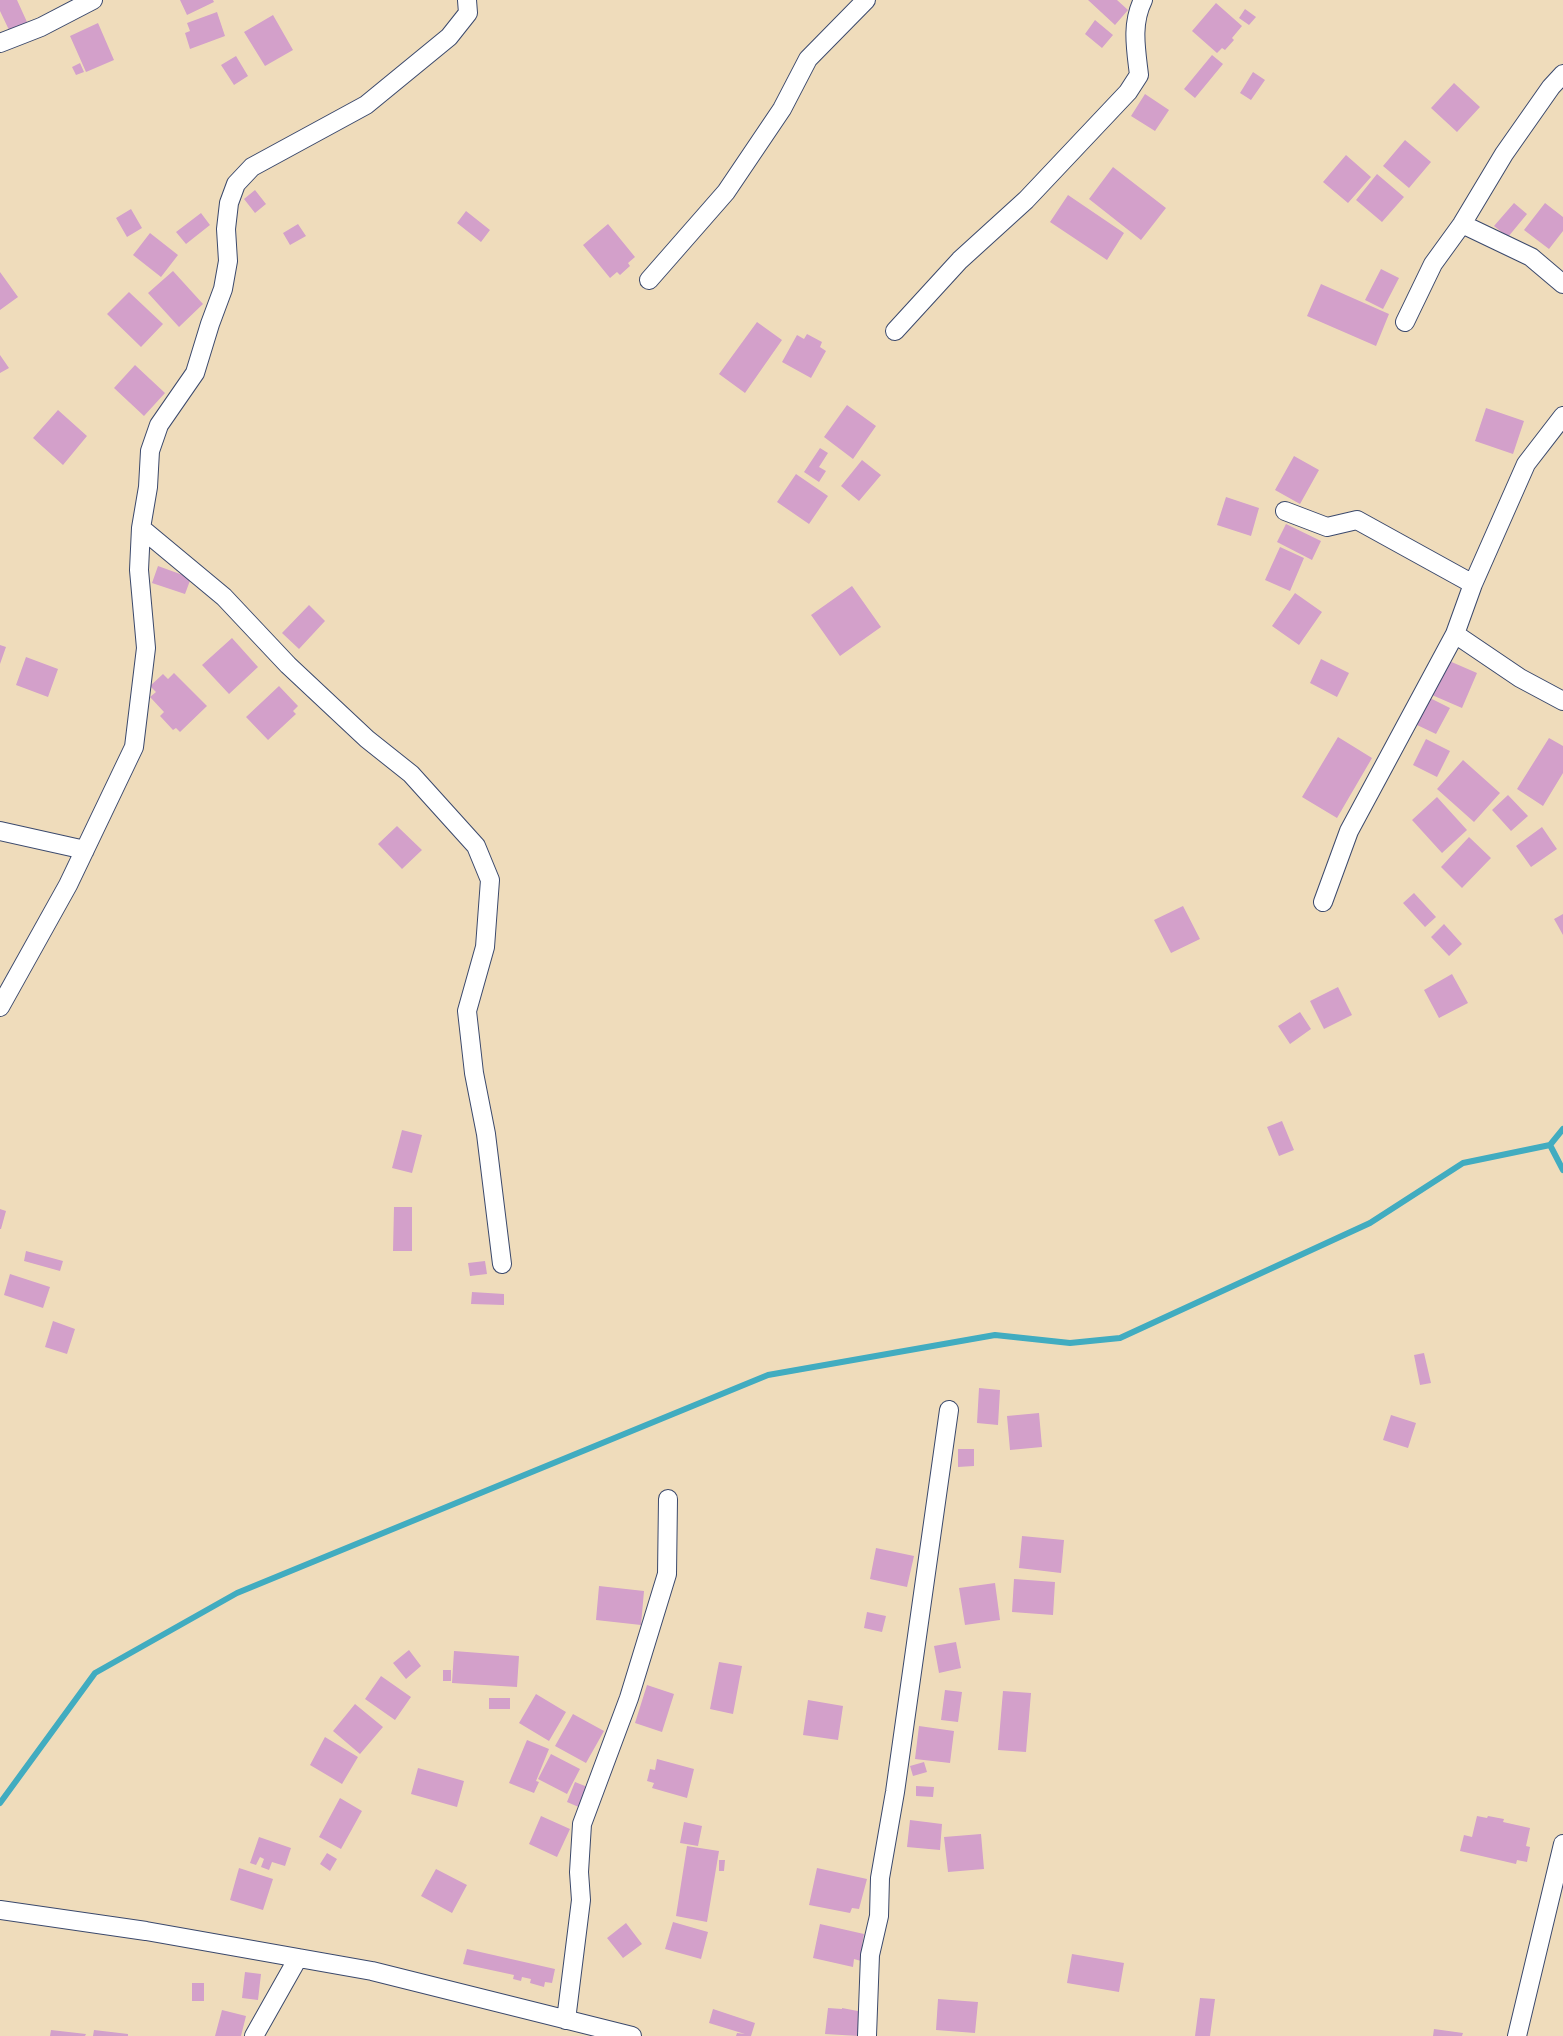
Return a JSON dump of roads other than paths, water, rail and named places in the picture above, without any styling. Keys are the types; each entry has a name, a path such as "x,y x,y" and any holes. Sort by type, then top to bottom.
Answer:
{"street":[{"path":"0,43 41,27 93,0"},
{"path":"0,1007 68,885 134,747 146,648 139,570 150,451 159,425 195,373 223,289 228,261 226,229 229,203 236,184 252,167 366,105 449,37 468,13 467,0"},
{"path":"649,280 726,192 782,109 808,59 866,0"},
{"path":"895,331 960,260 1026,200 1128,92 1139,75 1135,42 1137,12 1143,0"},
{"path":"1405,322 1433,264 1462,224 1504,154 1563,74"},
{"path":"1462,224 1531,257 1563,284"},
{"path":"1323,902 1349,831 1455,634 1473,584 1526,464 1563,416"},
{"path":"1285,511 1327,527 1357,520 1473,584"},
{"path":"141,528 224,597 288,665 367,739 411,774 476,846 490,880 485,947 467,1011 502,1265"},
{"path":"1455,634 1520,678 1563,701"},
{"path":"0,831 85,850"},
{"path":"867,2036 870,1955 879,1916 880,1878 895,1793 949,1410"},
{"path":"566,2020 581,1900 579,1872 582,1824 629,1698 667,1574 668,1499"},
{"path":"1517,2036 1563,1844"},
{"path":"0,1910 146,1931 372,1971 632,2036"},
{"path":"254,2036 298,1958"}],"waterway":[{"path":"0,1803 95,1673 237,1593 768,1375 995,1335 1070,1343 1120,1338 1370,1223 1463,1163 1550,1145 1563,1129"},
{"path":"1550,1145 1563,1170"}]}
